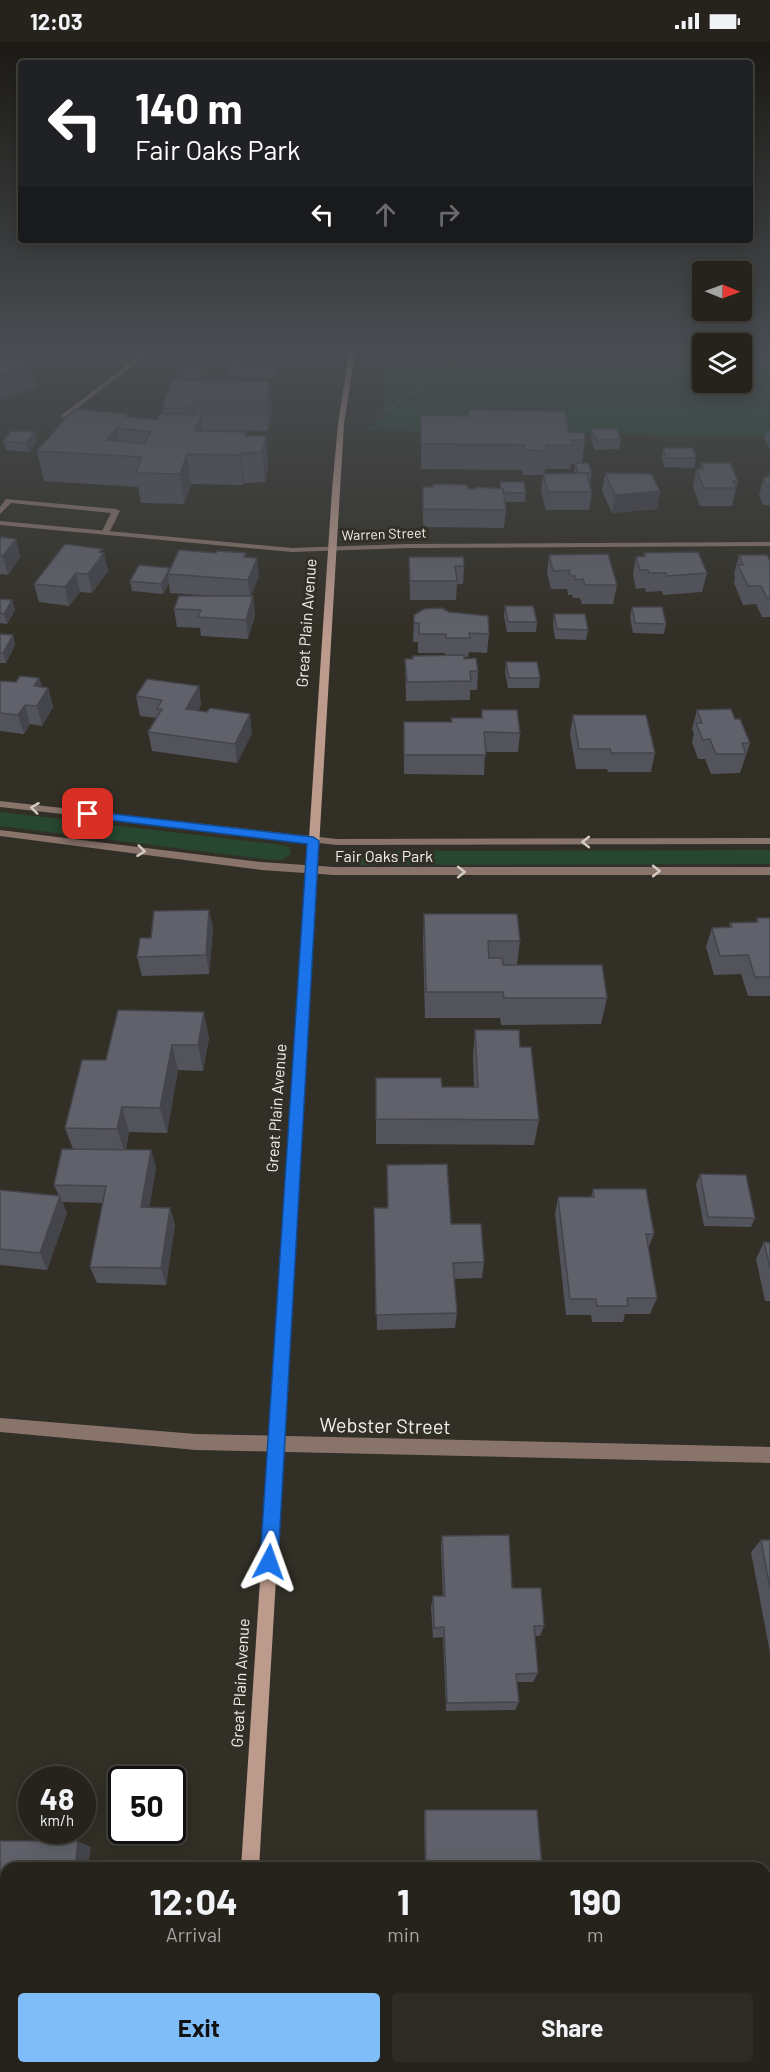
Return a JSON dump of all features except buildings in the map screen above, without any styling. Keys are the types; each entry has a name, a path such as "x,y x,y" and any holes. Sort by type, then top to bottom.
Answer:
{"main road":[{"name":"Great Plain Avenue","path":"250,1862 339,448"}],"street":[{"path":"0,512 9,501 116,511 105,533"},
{"name":"Warren Street","path":"0,523 270,549 770,544"},
{"name":"Fair Oaks Park","path":"0,804 313,841 770,841"},
{"name":"Fair Oaks Park","path":"0,833 261,866 312,870 357,872 770,871"},
{"name":"Webster Street","path":"0,1425 137,1438 276,1444 770,1455"}],"green space":[{"path":"0,812 282,845 289,847 291,854 282,860 271,860 0,826"},
{"path":"770,850 770,864 361,865 353,860 355,853 361,851"}],"route":[{"path":"88,814 313,841 269,1562"}]}
